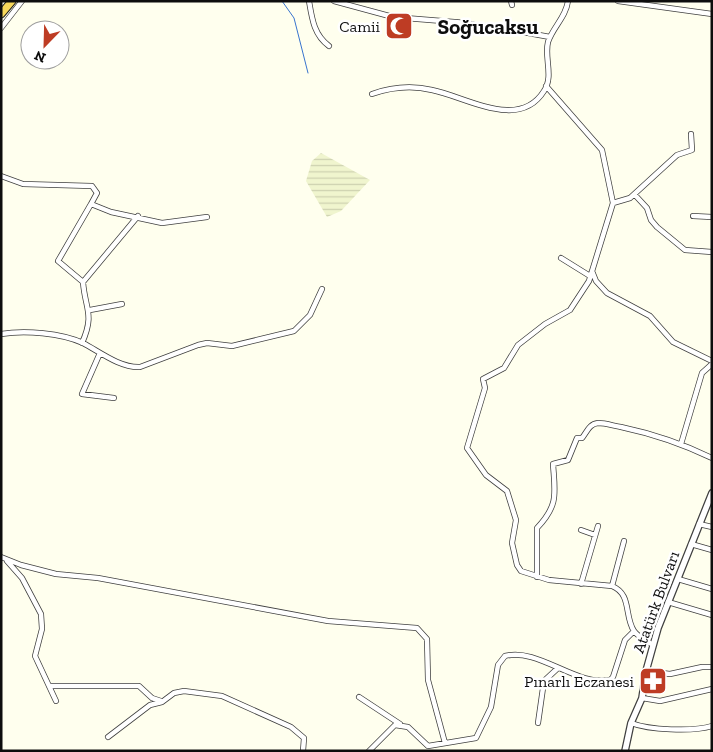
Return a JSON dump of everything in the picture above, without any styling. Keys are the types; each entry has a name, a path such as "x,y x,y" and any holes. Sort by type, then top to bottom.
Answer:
{"highway":[{"path":"1,14 12,1"}],"street":[{"path":"1,28 22,1"},
{"path":"309,1 316,30 322,40 329,46"},
{"path":"334,1 393,17 468,23 493,30 517,31 550,37"},
{"path":"372,94 399,87 418,88 452,95 488,107 521,110 531,104 546,86 549,75 548,47 550,37 562,20 568,1"},
{"path":"618,1 712,14"},
{"path":"546,86 602,150 613,203 591,273 570,310 545,324 518,345 504,368 483,379 485,388 467,443 471,455 486,475 507,491 516,520 512,543 517,565 521,571 537,577 618,588 626,602 634,631 653,645"},
{"path":"613,203 635,195 649,179 677,155 692,150 691,134"},
{"path":"1,176 23,184 92,186 96,193 58,261 83,282 90,310 86,334 82,342"},
{"path":"635,195 647,208 651,220 685,250 712,252"},
{"path":"91,204 111,212 138,216 162,223 207,217"},
{"path":"83,282 138,216"},
{"path":"693,216 712,217"},
{"path":"561,258 591,273 608,293 650,316 673,342 712,362 702,373 681,444"},
{"path":"1,334 58,334 82,342 130,367 140,367 198,345 207,343 232,346 294,331 310,315 322,288"},
{"path":"90,310 122,304"},
{"path":"100,353 82,394 114,398"},
{"path":"537,577 537,528 550,516 555,497 553,464 568,460 577,438 582,438 591,426 598,423 643,431 681,444 712,458"},
{"name":"Atatürk Bulvarı","path":"625,751 631,723 642,698 646,671 653,645 699,524 709,509 712,493"},
{"path":"699,524 712,527"},
{"path":"582,584 598,526"},
{"path":"581,530 595,535"},
{"path":"612,586 624,541"},
{"path":"691,544 712,550"},
{"path":"3,558 22,578 41,614 42,629 35,656 56,701"},
{"path":"3,558 56,574 98,578 328,621 418,628 427,639 428,680 445,743"},
{"path":"678,579 712,589"},
{"path":"668,602 712,615"},
{"path":"359,698 412,730 428,746 476,738 491,707 498,665 505,656 520,654 599,680 610,680 616,671 625,640 634,631"},
{"path":"646,671 670,674 702,666 712,667"},
{"path":"538,724 544,681 558,668"},
{"path":"49,686 139,686 152,698 162,702"},
{"path":"642,698 660,701 712,689"},
{"path":"108,737 150,705 162,702 178,692 222,696 291,727 304,738 303,751"},
{"path":"631,723 642,727 712,726"},
{"path":"369,751 395,726 402,725"}],"green space":[{"path":"321,153 370,180 341,211 327,217 306,181 312,161"}],"waterway":[{"path":"282,1 294,18 308,73"}],"place":[{"name":"Camii","path":"399,26"},
{"name":"Pınarlı Eczanesi","path":"653,681"}],"district":[{"name":"Soğucaksu","path":"488,26"}]}
